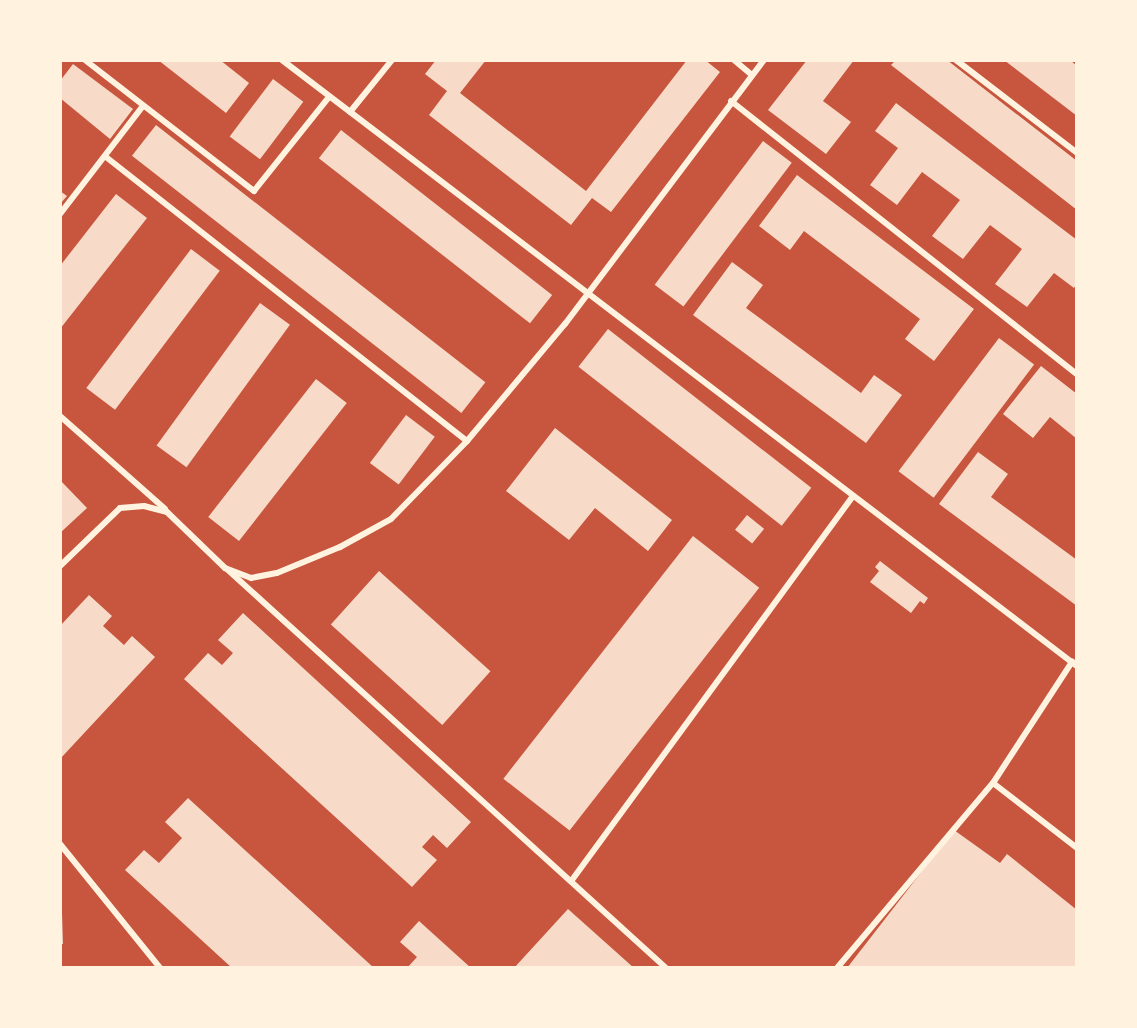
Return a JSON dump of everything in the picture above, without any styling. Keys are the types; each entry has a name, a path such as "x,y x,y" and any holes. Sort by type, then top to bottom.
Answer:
{"street":[{"path":"85,60 254,191 329,96"},
{"path":"282,60 1074,664 993,783 837,968"},
{"path":"350,112 392,60"},
{"path":"734,60 752,75"},
{"path":"225,568 251,578 277,573 340,547 391,519 467,441 565,324 586,292 764,60"},
{"path":"956,60 1077,153"},
{"path":"731,101 1077,374"},
{"path":"60,214 143,106"},
{"path":"106,157 467,441"},
{"path":"60,416 666,968"},
{"path":"572,880 853,496"},
{"path":"60,566 120,508 144,506 167,512"},
{"path":"993,783 1077,848"},
{"path":"60,844 160,968"}],"building":[{"path":"158,60 220,60 249,83 226,113"},
{"path":"436,60 486,60 460,93 586,191 687,60 705,60 720,72 611,212 592,198 571,225 429,115 447,91 425,74"},
{"path":"807,60 854,60 823,101 851,122 826,154 768,110"},
{"path":"896,60 947,60 1077,161 1077,210 891,65"},
{"path":"1004,60 1070,60 1077,66 1077,116"},
{"path":"73,64 133,109 110,139 60,98 60,81"},
{"path":"273,79 303,102 260,159 230,137"},
{"path":"896,103 1077,240 1077,283 1074,288 1054,273 1027,307 995,284 1022,249 990,225 963,259 932,236 960,200 922,172 897,205 870,185 898,148 875,131"},
{"path":"156,125 485,382 461,413 132,156"},
{"path":"341,130 552,295 530,323 319,158"},
{"path":"763,141 792,163 683,306 655,285"},
{"path":"797,175 974,309 934,361 905,339 920,319 804,231 790,250 759,226"},
{"path":"60,191 67,196 60,204"},
{"path":"116,194 147,218 60,329 60,266"},
{"path":"191,249 220,271 115,410 86,388"},
{"path":"732,262 763,285 746,308 861,393 874,375 902,395 866,443 693,315"},
{"path":"260,303 290,325 186,467 157,445"},
{"path":"608,329 811,488 782,526 578,367"},
{"path":"999,338 1034,364 934,498 898,471"},
{"path":"1041,366 1077,394 1077,439 1050,417 1033,438 1003,414"},
{"path":"316,379 347,403 239,541 208,517"},
{"path":"406,415 435,437 399,485 370,463"},
{"path":"555,428 672,520 648,551 595,508 569,540 506,491"},
{"path":"978,452 1008,474 991,497 1077,560 1077,606 939,504"},
{"path":"60,480 87,508 60,533"},
{"path":"747,515 764,529 752,544 735,530"},
{"path":"693,536 759,588 570,830 503,779"},
{"path":"880,561 928,598 924,604 920,601 911,613 870,582 879,571 875,567"},
{"path":"379,571 490,671 442,725 331,625"},
{"path":"89,595 112,616 103,626 124,645 132,636 155,657 60,759 60,626"},
{"path":"243,613 471,822 447,848 433,835 422,847 437,860 412,887 184,679 208,653 222,665 233,653 218,640"},
{"path":"188,798 374,968 232,968 125,870 144,850 159,863 182,838 165,822"},
{"path":"954,830 1000,863 1007,854 1077,910 1077,968 847,968"},
{"path":"568,909 634,968 514,968"},
{"path":"60,913 62,913 63,944 60,944"},
{"path":"419,921 471,968 407,968 417,957 400,942"}]}
